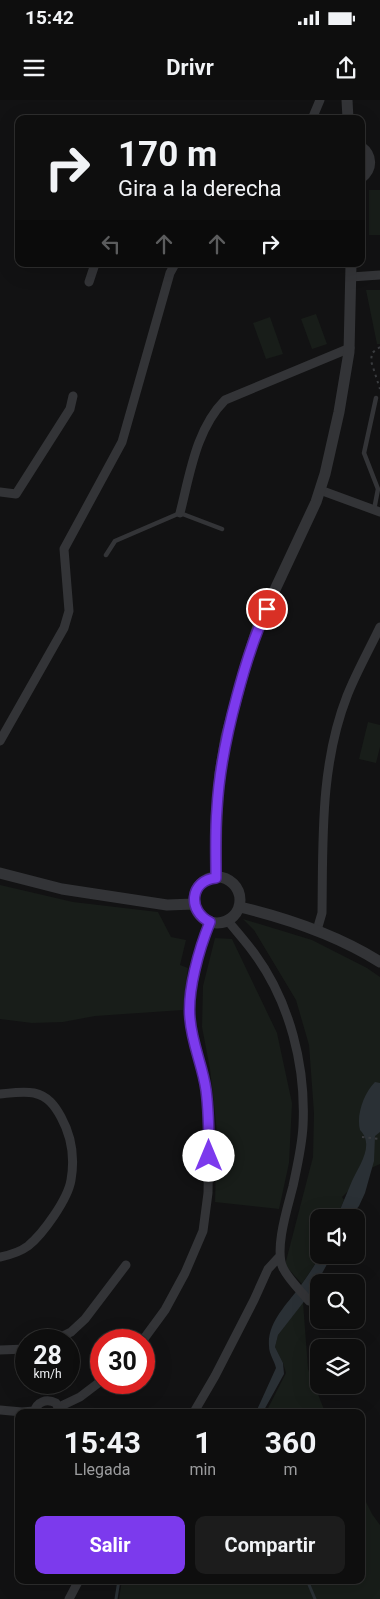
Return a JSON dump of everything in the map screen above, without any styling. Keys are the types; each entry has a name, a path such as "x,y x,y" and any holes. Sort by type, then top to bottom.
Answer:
{"street":[{"path":"314,115 320,100"},
{"path":"347,100 348,115"},
{"path":"365,175 375,157"},
{"path":"89,282 94,267"},
{"path":"0,740 64,628 69,611 64,549 122,442 170,273 173,267"},
{"path":"216,878 216,809 226,737 258,626 320,490 339,412 350,348 351,267"},
{"path":"351,276 380,275"},
{"path":"180,513 198,446 206,423 214,410 225,400 350,348"},
{"path":"0,492 16,494 70,408 73,396"},
{"path":"320,490 377,511"},
{"path":"317,930 322,912 324,803 331,750 346,698 380,627"},
{"path":"0,873 62,889 167,905 194,904"},
{"path":"216,878 228,880 233,884 240,896 240,907 234,916 228,921 221,923 210,922 201,917 194,904 194,897 201,884 216,878"},
{"path":"240,907 279,916 335,937 380,962"},
{"path":"228,921 255,954 282,1003 294,1038 302,1086 303,1127 293,1186 283,1224 280,1256 283,1268 309,1301"},
{"path":"151,1329 165,1310 185,1273 202,1231 208,1193 209,1137 206,1090 190,1019 193,984 202,942 210,922"},
{"path":"0,1094 35,1093 55,1105 68,1128 72,1155 71,1182 64,1200 47,1226 28,1246 11,1255 0,1257"},
{"path":"196,1409 215,1376 268,1269 280,1256"},
{"path":"74,1329 85,1319 126,1265"},
{"path":"0,1350 15,1349"},
{"path":"62,1409 90,1390"},
{"path":"36,1409 39,1403 48,1400 52,1401 59,1409"},
{"path":"0,1410 15,1411"},
{"path":"70,1599 76,1584"}],"lane":[{"path":"376,398 364,454 378,489 377,511"},
{"path":"106,555 116,541 180,513 222,529"}],"path":[{"path":"380,347 372,353 370,361 380,389"},
{"path":"362,1137 380,1139"}],"shaded area":[{"path":"369,190 380,190 380,235 369,235"},
{"path":"366,290 380,290 380,344 377,344"},
{"path":"316,314 327,344 312,349 301,319"},
{"path":"270,317 283,354 266,359 253,323"},
{"path":"368,722 380,725 380,747 376,763 359,759"},
{"path":"0,885 73,902 158,912 171,937 186,940 180,965 188,968 183,1010 95,1016 63,1022 32,1023 0,1019"},
{"path":"243,919 312,940 367,968 380,977 380,1164 371,1168 342,1197 344,1200 340,1209 310,1209 310,1264 315,1264 302,1284 285,1265 313,1157 314,1113 309,1045 296,1000 254,930"},
{"path":"215,938 232,939 277,1033 292,1103 289,1163 279,1209 215,1202 217,1132 210,1069 202,1027 203,986"},
{"path":"375,1082 380,1083 380,1132 375,1136 374,1161 365,1193 359,1206 357,1209 340,1209 366,1149 366,1142 360,1130 359,1118 364,1098"},
{"path":"315,1264 327,1264 322,1274 310,1274 310,1294 278,1335 275,1347 283,1363 284,1374 265,1409 257,1409 276,1368 269,1349 269,1338 271,1329 279,1314"},
{"path":"303,1302 308,1369 310,1374 310,1394 318,1394 324,1409 268,1409 286,1373 275,1347 278,1335"},
{"path":"365,1500 380,1525 380,1599 119,1599 121,1584 365,1584"}],"waterway":[{"path":"116,1599 118,1584"},
{"path":"309,1584 315,1599"}],"route":[{"path":"209,1156 206,1090 190,1019 191,992 202,942 210,922 201,917 197,911 194,897 201,884 216,878 216,809 226,737 258,626 267,609"}]}
